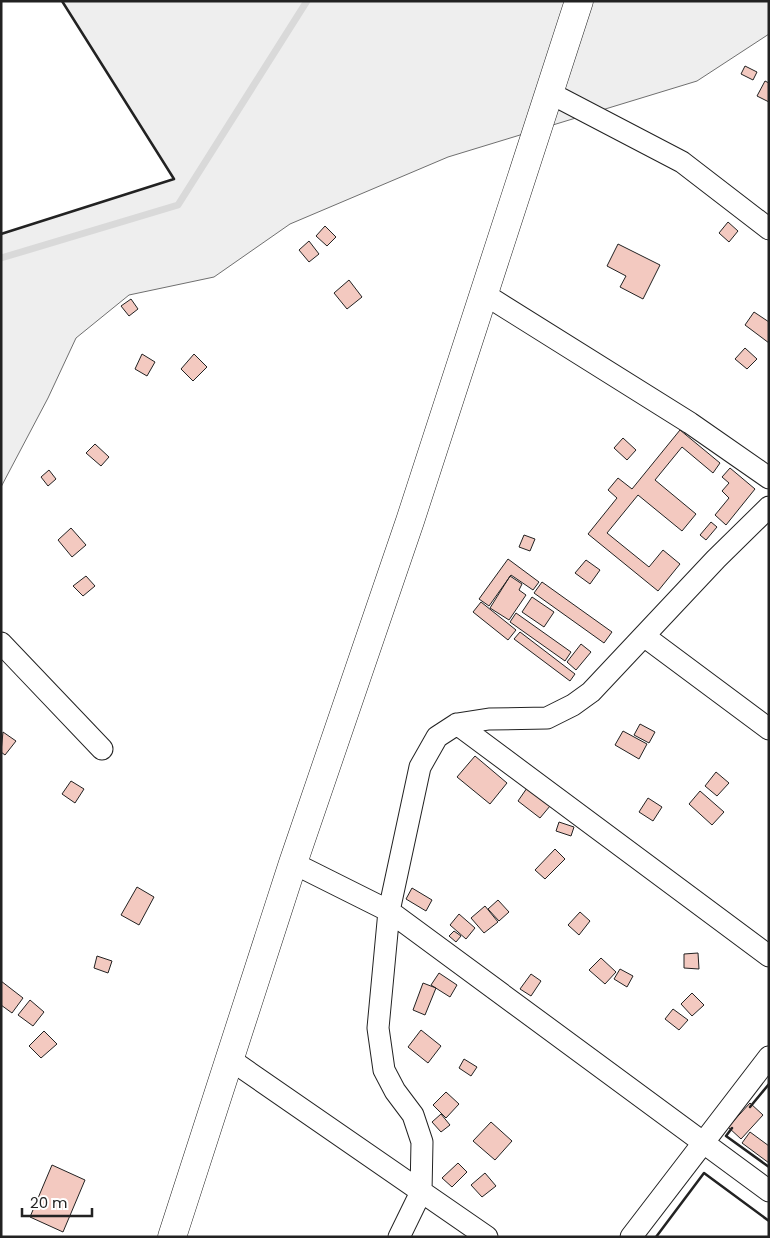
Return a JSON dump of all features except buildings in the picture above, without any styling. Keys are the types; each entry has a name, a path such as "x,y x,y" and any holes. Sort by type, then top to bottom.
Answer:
{"main road":[{"path":"172,1237 231,1060 293,863 410,521 579,1"}],"street":[{"path":"550,93 682,162 769,229"},
{"path":"484,294 690,423 769,478"},
{"path":"398,1237 421,1192 422,1142 413,1115 395,1091 384,1070 378,1028 389,911 420,767 437,737 457,724 489,719 547,718 573,705 591,692 716,559 769,506"},
{"path":"644,636 769,729"},
{"path":"1,643 50,697 102,749"},
{"path":"457,724 769,956"},
{"path":"293,863 389,911 704,1141 769,1191"},
{"path":"631,1237 769,1057"},
{"path":"231,1060 486,1237"}],"shaded area":[{"path":"62,1 769,1 769,34 697,81 448,157 290,224 214,277 129,295 76,338 48,398 1,487 1,234 174,179"}],"waterway":[{"path":"1,258 178,205 307,1"}],"wall":[{"path":"1,234 174,179 62,1"},
{"path":"750,1107 769,1084"},
{"path":"732,1128 726,1136 769,1167"},
{"path":"656,1237 704,1173 769,1221"}]}
